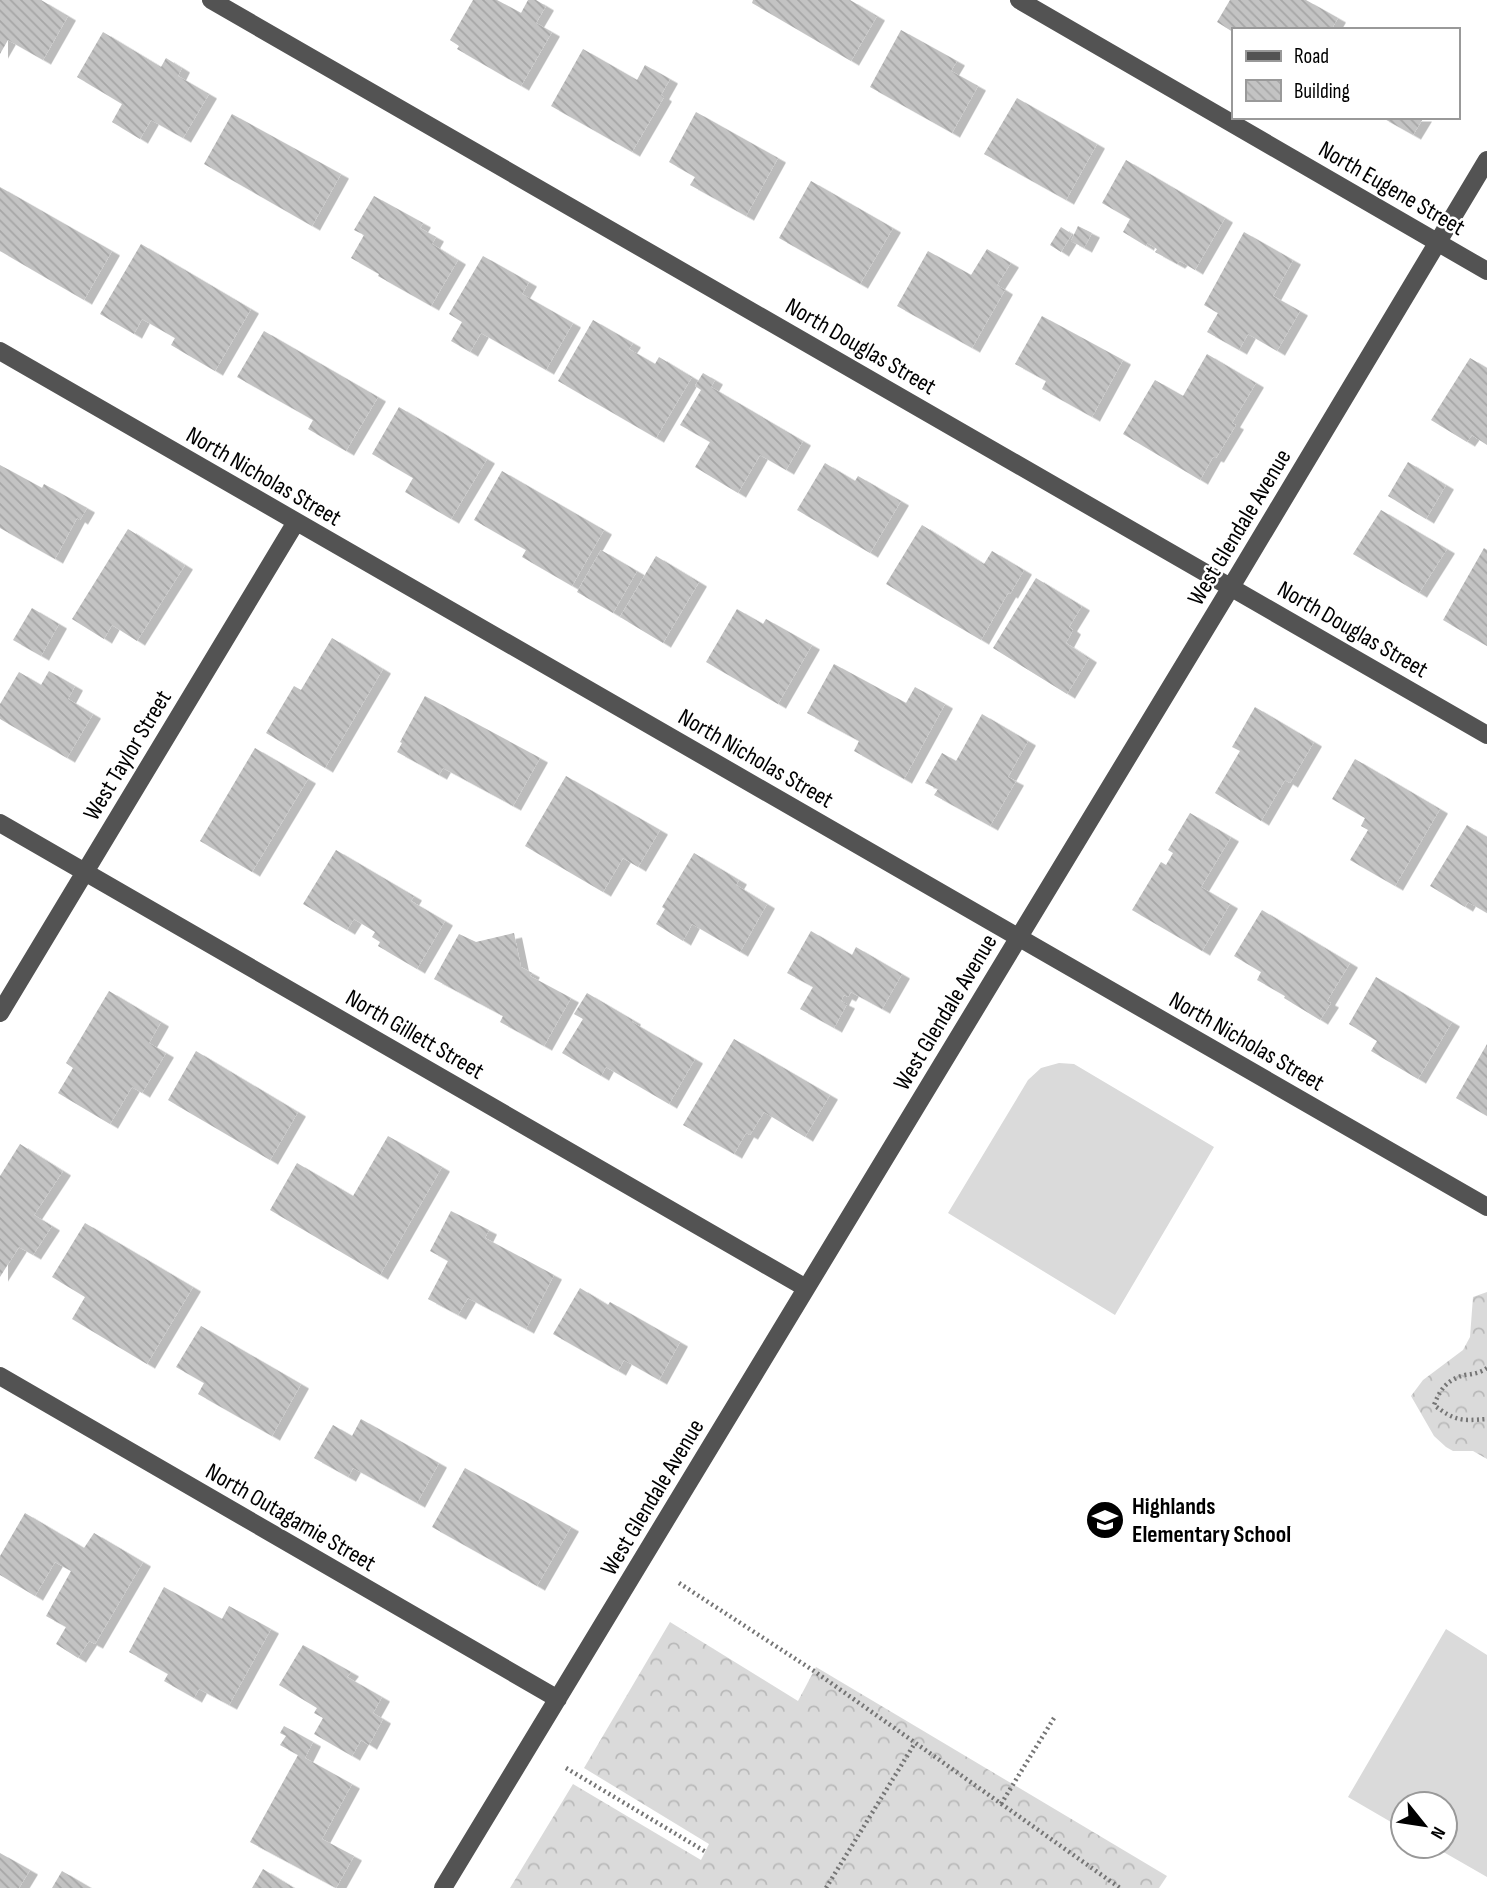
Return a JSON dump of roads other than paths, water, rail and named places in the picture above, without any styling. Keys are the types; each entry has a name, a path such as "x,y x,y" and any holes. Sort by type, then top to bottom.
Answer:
{"street":[{"name":"North Douglas Street","path":"211,0 1487,735"},
{"name":"North Eugene Street","path":"1019,0 1487,271"},
{"name":"West Glendale Avenue","path":"443,1888 1487,160"},
{"name":"North Nicholas Street","path":"0,351 1487,1207"},
{"name":"West Taylor Street","path":"0,1013 296,522"},
{"name":"North Gillett Street","path":"0,823 806,1288"},
{"name":"North Outagamie Street","path":"0,1376 558,1699"}],"place":[{"name":"Highlands Elementary School","path":"1105,1520"}]}
